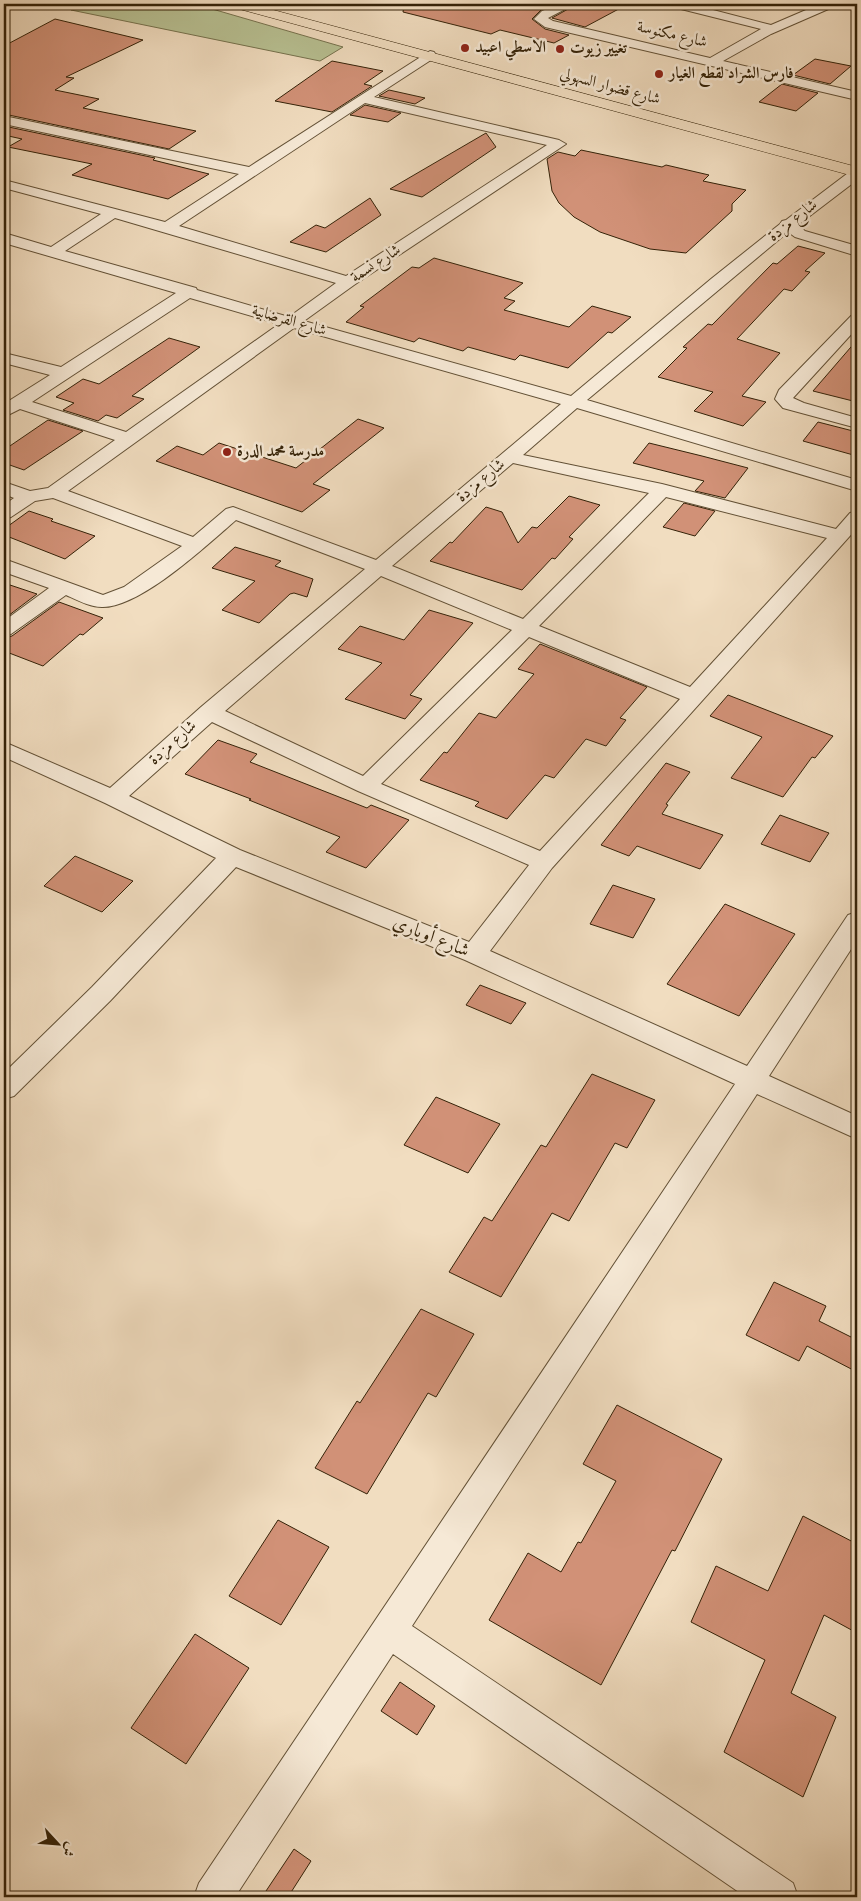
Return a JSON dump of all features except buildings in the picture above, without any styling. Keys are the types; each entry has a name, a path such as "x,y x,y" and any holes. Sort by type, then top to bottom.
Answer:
{"highway":[{"name":"شارع قضوار السهولي","path":"237,4 857,172"},
{"path":"272,4 857,162"}],"street":[{"name":"شارع مكنوسة","path":"569,4 546,14 540,19 549,24 713,61"},
{"path":"677,4 773,29"},
{"path":"713,61 773,29 829,4"},
{"path":"168,227 430,55"},
{"path":"713,61 857,96"},
{"name":"شارع نسمة","path":"29,497 54,492 348,282 559,144 364,99"},
{"path":"4,120 252,172"},
{"name":"شارع مزدة","path":"113,798 209,712 574,402 788,224 857,172"},
{"path":"4,184 168,227 348,282"},
{"path":"53,252 113,213"},
{"path":"788,224 800,234 857,250"},
{"name":"شارع القرضابية","path":"4,238 290,322 574,402 857,486"},
{"path":"11,407 190,292"},
{"path":"857,319 785,394 784,399 788,404 857,424"},
{"path":"4,358 64,373"},
{"path":"11,407 128,440"},
{"path":"509,457 662,490 840,536"},
{"path":"4,488 29,497"},
{"path":"366,786 527,628 662,490"},
{"path":"54,492 195,544"},
{"path":"4,513 29,497"},
{"path":"4,565 102,602 116,600 158,573 233,514 378,568 696,697"},
{"path":"474,954 544,862 696,697 857,517"},
{"path":"4,630 64,587"},
{"path":"209,712 366,786 544,862"},
{"name":"شارع أوباري","path":"4,749 113,798 232,856 474,954 857,1128"},
{"path":"4,1089 102,994 232,856"},
{"path":"213,1897 857,921"},
{"path":"388,1630 779,1897"}],"green space":[{"path":"83,4 195,4 343,47 320,61 71,10"}],"place":[{"name":"الاسطي اعبيد","path":"465,48"},
{"name":"تغيير زيوت","path":"560,49"},
{"name":"فارس الشراد لقطع الغيار","path":"659,74"},
{"name":"مدرسة محمد الدرة","path":"227,452"}]}
